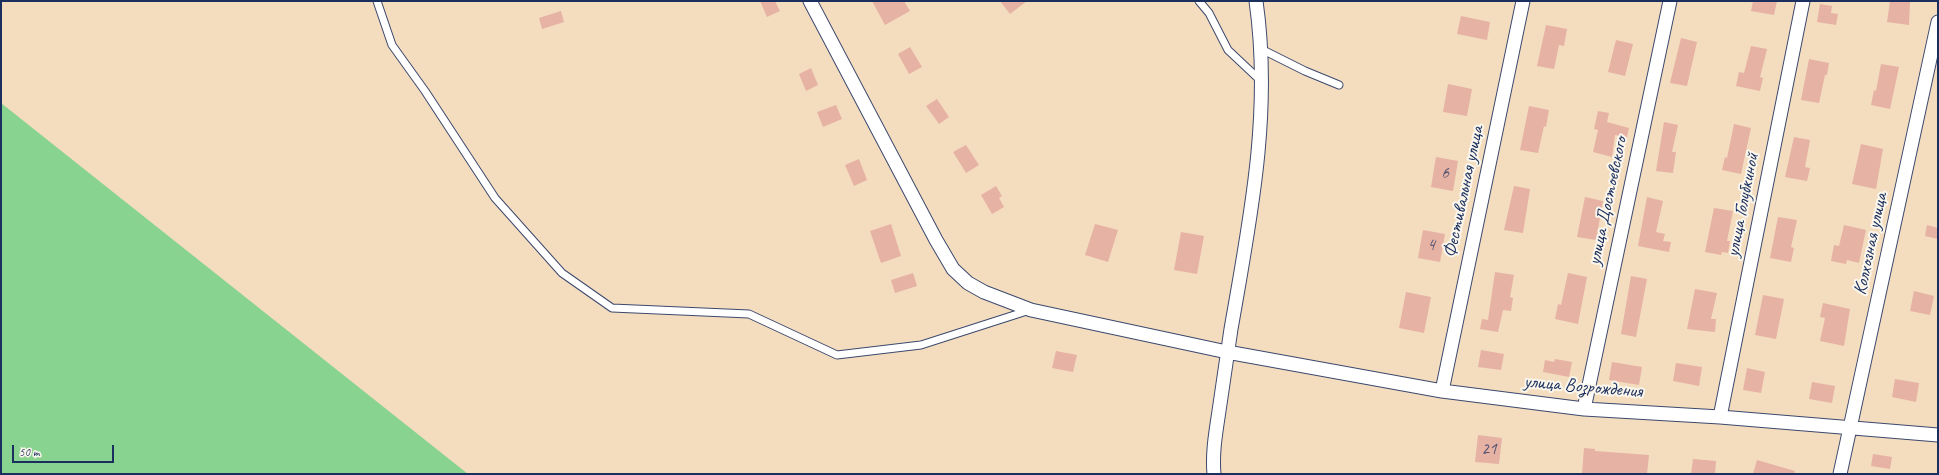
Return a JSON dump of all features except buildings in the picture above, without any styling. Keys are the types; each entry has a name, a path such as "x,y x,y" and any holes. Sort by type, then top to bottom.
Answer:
{"street":[{"name":"улица Возрождения","path":"810,1 936,240 953,269 968,283 979,289 1031,310 1228,352 1442,391 1584,409 1720,417 1938,435"},
{"path":"1214,474 1216,435 1255,190 1262,124 1261,49 1256,1"},
{"name":"Фестивальная улица","path":"1442,391 1523,1"},
{"name":"улица Достоевского","path":"1584,409 1670,1"},
{"name":"улица Голубкиной","path":"1720,417 1803,1"},
{"name":"Колхозная улица","path":"1840,474 1938,22"}],"lane":[{"path":"377,1 392,45 425,90 495,198 562,273 612,308 750,314 837,355 921,345 1031,310"},
{"path":"1199,1 1209,13 1228,50 1262,83"},
{"path":"1261,49 1305,71 1339,85"}],"green space":[{"path":"1,103 468,474 1,474"}]}
